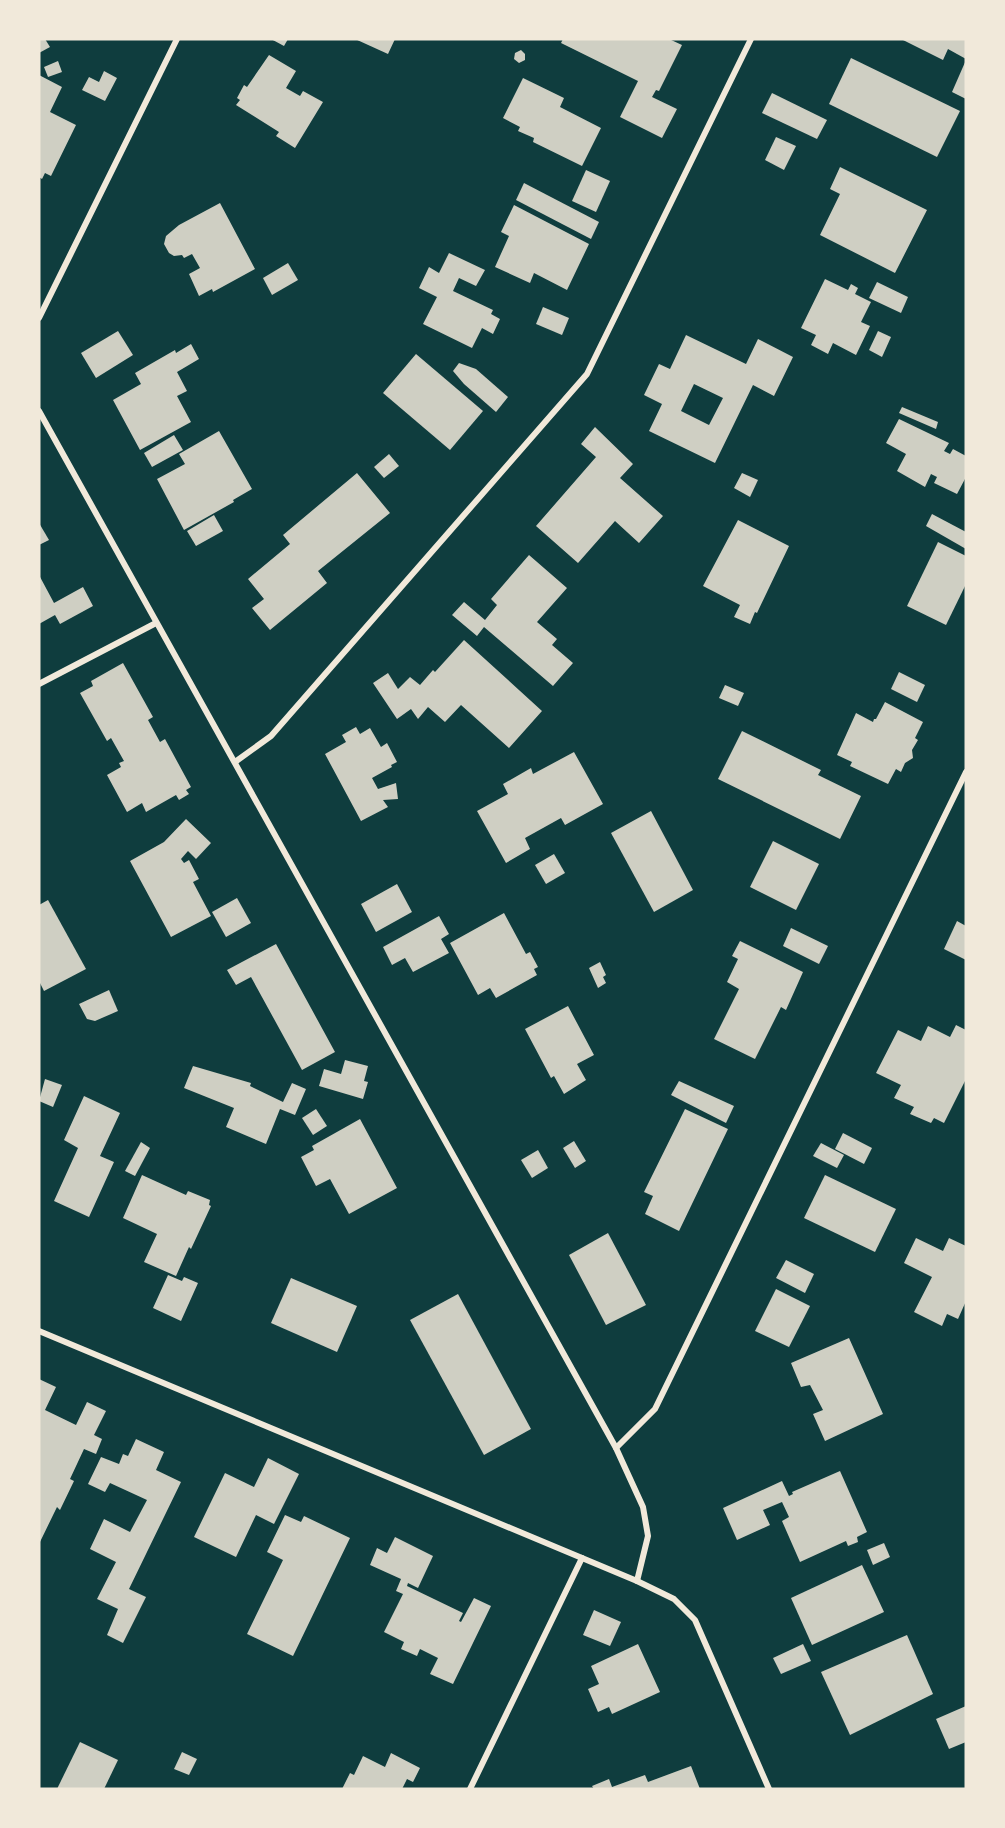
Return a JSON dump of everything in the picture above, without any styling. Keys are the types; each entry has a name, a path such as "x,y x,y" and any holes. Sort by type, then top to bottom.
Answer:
{"street":[{"path":"39,318 177,39"},
{"path":"235,762 271,736 587,374 751,39"},
{"path":"39,411 616,1448 643,1507 648,1536 637,1581"},
{"path":"39,684 156,623"},
{"path":"616,1448 655,1408 966,772"},
{"path":"39,1331 637,1581 674,1599 696,1620 769,1789"},
{"path":"470,1789 582,1558"}],"building":[{"path":"39,39 45,39 50,47 39,53"},
{"path":"271,39 288,39 284,46"},
{"path":"355,39 395,39 388,54"},
{"path":"563,39 669,39 682,45 659,91 656,90 652,97 677,109 662,138 620,117 638,81 561,43"},
{"path":"901,39 966,39 966,59 948,49 943,60"},
{"path":"521,50 525,54 525,60 519,63 514,59 515,53"},
{"path":"269,55 296,71 286,88 300,96 303,91 323,102 295,148 276,136 279,132 236,105 240,100 237,98 244,85 247,87"},
{"path":"851,58 960,111 937,157 829,104"},
{"path":"966,60 966,99 952,92"},
{"path":"58,61 62,72 48,77 44,67"},
{"path":"104,71 117,78 105,101 82,90 89,77 99,82"},
{"path":"39,75 62,87 50,112 76,125 51,176 45,173 42,179 39,177"},
{"path":"523,78 564,98 560,107 601,128 582,166 533,142 534,138 518,131 520,127 503,118"},
{"path":"772,93 827,120 817,139 762,113"},
{"path":"776,137 796,146 784,170 765,160"},
{"path":"840,167 927,210 895,273 820,235 840,194 830,189"},
{"path":"586,170 610,181 596,212 572,201"},
{"path":"524,183 599,222 591,239 516,200"},
{"path":"220,203 255,269 213,292 212,289 199,296 189,274 200,268 192,254 184,258 182,255 174,256 169,253 164,244 166,236 179,225"},
{"path":"514,205 589,244 567,290 534,273 530,283 495,267 509,236 501,232"},
{"path":"449,253 485,270 476,286 459,278 453,291 493,310 491,314 500,319 493,334 482,328 472,348 423,324 437,297 419,288 429,267 439,273"},
{"path":"288,263 298,280 272,295 263,278"},
{"path":"825,279 848,290 851,284 858,288 855,294 871,302 861,322 870,326 856,355 833,343 828,354 811,345 816,335 801,328"},
{"path":"877,282 908,297 901,313 869,298"},
{"path":"543,307 569,318 562,335 536,324"},
{"path":"118,331 133,355 96,378 81,353"},
{"path":"878,331 891,337 882,357 869,350"},
{"path":"686,335 746,364 758,339 793,357 774,396 753,385 715,463 649,431 662,404 644,395 659,364 670,369","holes":["694,384 723,398 709,425 681,411"]},
{"path":"191,344 199,359 177,372 187,391 177,396 191,422 140,450 113,400 141,384 135,373 175,350 176,353"},
{"path":"416,354 483,411 450,450 383,393"},
{"path":"459,363 476,369 508,397 496,412 464,384 453,371"},
{"path":"902,407 938,422 936,429 899,413"},
{"path":"899,419 949,443 944,451 950,454 953,449 966,456 966,477 957,494 934,483 937,477 931,474 925,487 897,471 906,454 886,443"},
{"path":"595,427 633,464 620,478 663,516 639,543 615,521 578,563 536,526 596,457 581,444"},
{"path":"219,431 252,489 233,500 234,502 184,530 157,479 185,464 179,454"},
{"path":"174,435 183,450 152,467 144,453"},
{"path":"389,454 399,466 384,478 374,467"},
{"path":"357,473 390,513 318,571 327,583 270,630 252,608 264,599 248,579 290,544 283,535"},
{"path":"742,473 758,480 750,497 734,488"},
{"path":"932,514 966,532 966,549 926,526"},
{"path":"214,515 223,531 196,546 187,531"},
{"path":"738,520 789,546 750,624 734,617 740,605 703,586"},
{"path":"39,523 49,540 39,545"},
{"path":"938,542 966,556 966,584 946,625 907,606"},
{"path":"529,555 567,588 537,622 557,639 552,645 573,663 553,686 484,627 477,636 452,615 464,602 485,620 497,605 491,599"},
{"path":"39,575 54,603 83,587 93,606 60,624 55,615 39,624"},
{"path":"464,640 542,711 509,748 461,705 445,722 428,707 418,719 411,709 397,719 373,683 388,673 398,689 410,677 420,685"},
{"path":"123,663 153,717 148,720 160,742 165,739 191,787 186,790 189,794 179,800 176,795 146,812 142,803 127,812 107,775 121,767 119,763 124,761 111,738 107,741 80,693 93,686 91,681"},
{"path":"899,672 925,685 917,702 891,689"},
{"path":"725,685 744,693 738,706 719,698"},
{"path":"885,702 923,722 915,738 918,740 912,750 913,758 905,763 901,772 896,769 888,784 850,766 852,762 837,755 856,713 873,722"},
{"path":"356,727 360,734 370,728 381,747 387,743 397,762 372,778 378,789 396,783 398,799 383,800 388,807 361,821 325,754 346,742 342,735"},
{"path":"742,731 821,770 818,775 861,796 840,839 718,779"},
{"path":"574,752 603,804 565,825 561,818 525,838 530,849 506,863 477,811 508,794 503,784 531,768 533,774"},
{"path":"651,811 693,890 654,912 611,833"},
{"path":"186,819 211,843 196,859 188,851 181,859 184,863 189,860 199,879 193,882 211,916 171,937 130,861 164,842"},
{"path":"773,841 819,864 796,910 750,887"},
{"path":"554,854 565,873 546,884 535,865"},
{"path":"397,884 412,912 376,932 361,904"},
{"path":"237,898 251,923 226,937 212,912"},
{"path":"48,900 86,969 44,991 39,981 39,905"},
{"path":"504,913 526,954 530,952 538,967 534,969 537,975 496,998 490,988 478,995 450,943"},
{"path":"439,916 449,934 441,939 449,953 413,972 405,958 392,965 383,947"},
{"path":"957,921 966,926 966,960 944,949"},
{"path":"791,928 828,946 819,964 783,946"},
{"path":"740,941 803,972 786,1010 781,1007 755,1059 714,1039 739,989 727,982 738,959 732,956"},
{"path":"276,944 335,1052 302,1070 251,977 236,985 227,970"},
{"path":"600,962 606,975 603,977 606,983 598,988 589,968"},
{"path":"109,990 118,1011 95,1021 87,1019 79,1004"},
{"path":"568,1006 594,1055 577,1064 586,1080 564,1094 554,1076 551,1078 525,1029"},
{"path":"956,1025 966,1030 966,1079 944,1123 934,1118 931,1123 910,1114 914,1107 894,1098 901,1085 876,1073 898,1030 921,1041 928,1026 950,1037"},
{"path":"345,1060 368,1066 364,1081 368,1082 363,1099 319,1086 324,1069 341,1074"},
{"path":"193,1066 251,1083 250,1086 283,1102 292,1083 306,1089 295,1115 280,1109 266,1144 226,1127 234,1108 184,1088"},
{"path":"45,1079 62,1085 53,1107 39,1101"},
{"path":"679,1081 734,1106 726,1123 671,1095"},
{"path":"84,1096 120,1113 100,1156 114,1162 89,1217 54,1201 78,1148 64,1140"},
{"path":"316,1109 327,1126 313,1135 302,1118"},
{"path":"685,1109 728,1129 679,1231 645,1214 653,1196 644,1192"},
{"path":"360,1119 397,1188 349,1214 330,1179 316,1186 301,1157 314,1150 312,1146"},
{"path":"843,1133 872,1148 864,1164 835,1149"},
{"path":"574,1141 586,1161 575,1168 563,1148"},
{"path":"141,1142 150,1148 135,1176 125,1171"},
{"path":"821,1143 844,1155 837,1168 813,1156"},
{"path":"538,1150 548,1168 532,1178 521,1160"},
{"path":"142,1175 186,1195 188,1191 210,1200 209,1205 211,1206 176,1276 144,1262 157,1234 123,1218"},
{"path":"825,1175 896,1209 875,1252 804,1218"},
{"path":"608,1233 646,1305 606,1325 569,1255"},
{"path":"916,1238 943,1251 949,1238 966,1246 966,1301 958,1319 947,1314 942,1326 914,1312 932,1277 904,1263"},
{"path":"786,1260 814,1274 805,1293 776,1278"},
{"path":"168,1275 182,1281 184,1277 198,1283 181,1321 153,1308"},
{"path":"291,1278 357,1306 337,1352 271,1323"},
{"path":"776,1289 810,1306 789,1347 755,1331"},
{"path":"458,1294 531,1429 484,1455 410,1320"},
{"path":"849,1338 883,1414 825,1441 813,1414 823,1410 810,1385 801,1387 791,1363"},
{"path":"39,1379 56,1387 45,1410 76,1425 87,1402 106,1411 94,1435 102,1439 96,1454 84,1449 70,1479 74,1481 60,1510 57,1507 39,1544"},
{"path":"136,1439 164,1452 156,1470 181,1482 129,1589 146,1597 123,1643 107,1635 118,1609 97,1599 116,1562 90,1549 104,1519 130,1532 147,1500 110,1483 105,1492 88,1484 101,1457 119,1464 123,1454 128,1456"},
{"path":"268,1458 299,1474 274,1524 256,1515 236,1557 194,1537 225,1473 254,1487"},
{"path":"840,1471 867,1532 857,1537 858,1542 848,1546 846,1541 800,1562 782,1521 789,1517 782,1502 763,1510 770,1525 737,1540 723,1508 782,1481 789,1496 793,1494 792,1492"},
{"path":"285,1515 301,1522 304,1516 350,1538 293,1656 247,1634 283,1560 267,1552"},
{"path":"395,1537 433,1556 418,1588 408,1583 407,1586 463,1613 459,1621 461,1622 474,1598 491,1606 453,1684 430,1674 438,1658 420,1649 417,1656 401,1649 404,1642 384,1632 403,1594 396,1591 401,1579 370,1565 377,1548 387,1553"},
{"path":"884,1543 890,1557 873,1565 867,1550"},
{"path":"862,1565 884,1612 812,1645 791,1598"},
{"path":"594,1610 621,1622 610,1646 583,1635"},
{"path":"907,1635 933,1694 850,1735 821,1672"},
{"path":"638,1644 660,1692 612,1714 609,1707 598,1712 588,1689 599,1684 591,1666"},
{"path":"803,1644 811,1661 781,1674 773,1658"},
{"path":"966,1706 966,1742 949,1749 936,1719"},
{"path":"80,1742 118,1760 104,1789 57,1789"},
{"path":"182,1752 197,1759 189,1775 174,1769"},
{"path":"391,1753 420,1768 413,1782 407,1779 402,1789 342,1789 350,1773 354,1775 363,1756 385,1767"},
{"path":"691,1766 700,1789 594,1789 592,1786 609,1779 612,1787 645,1775 648,1782"}]}
